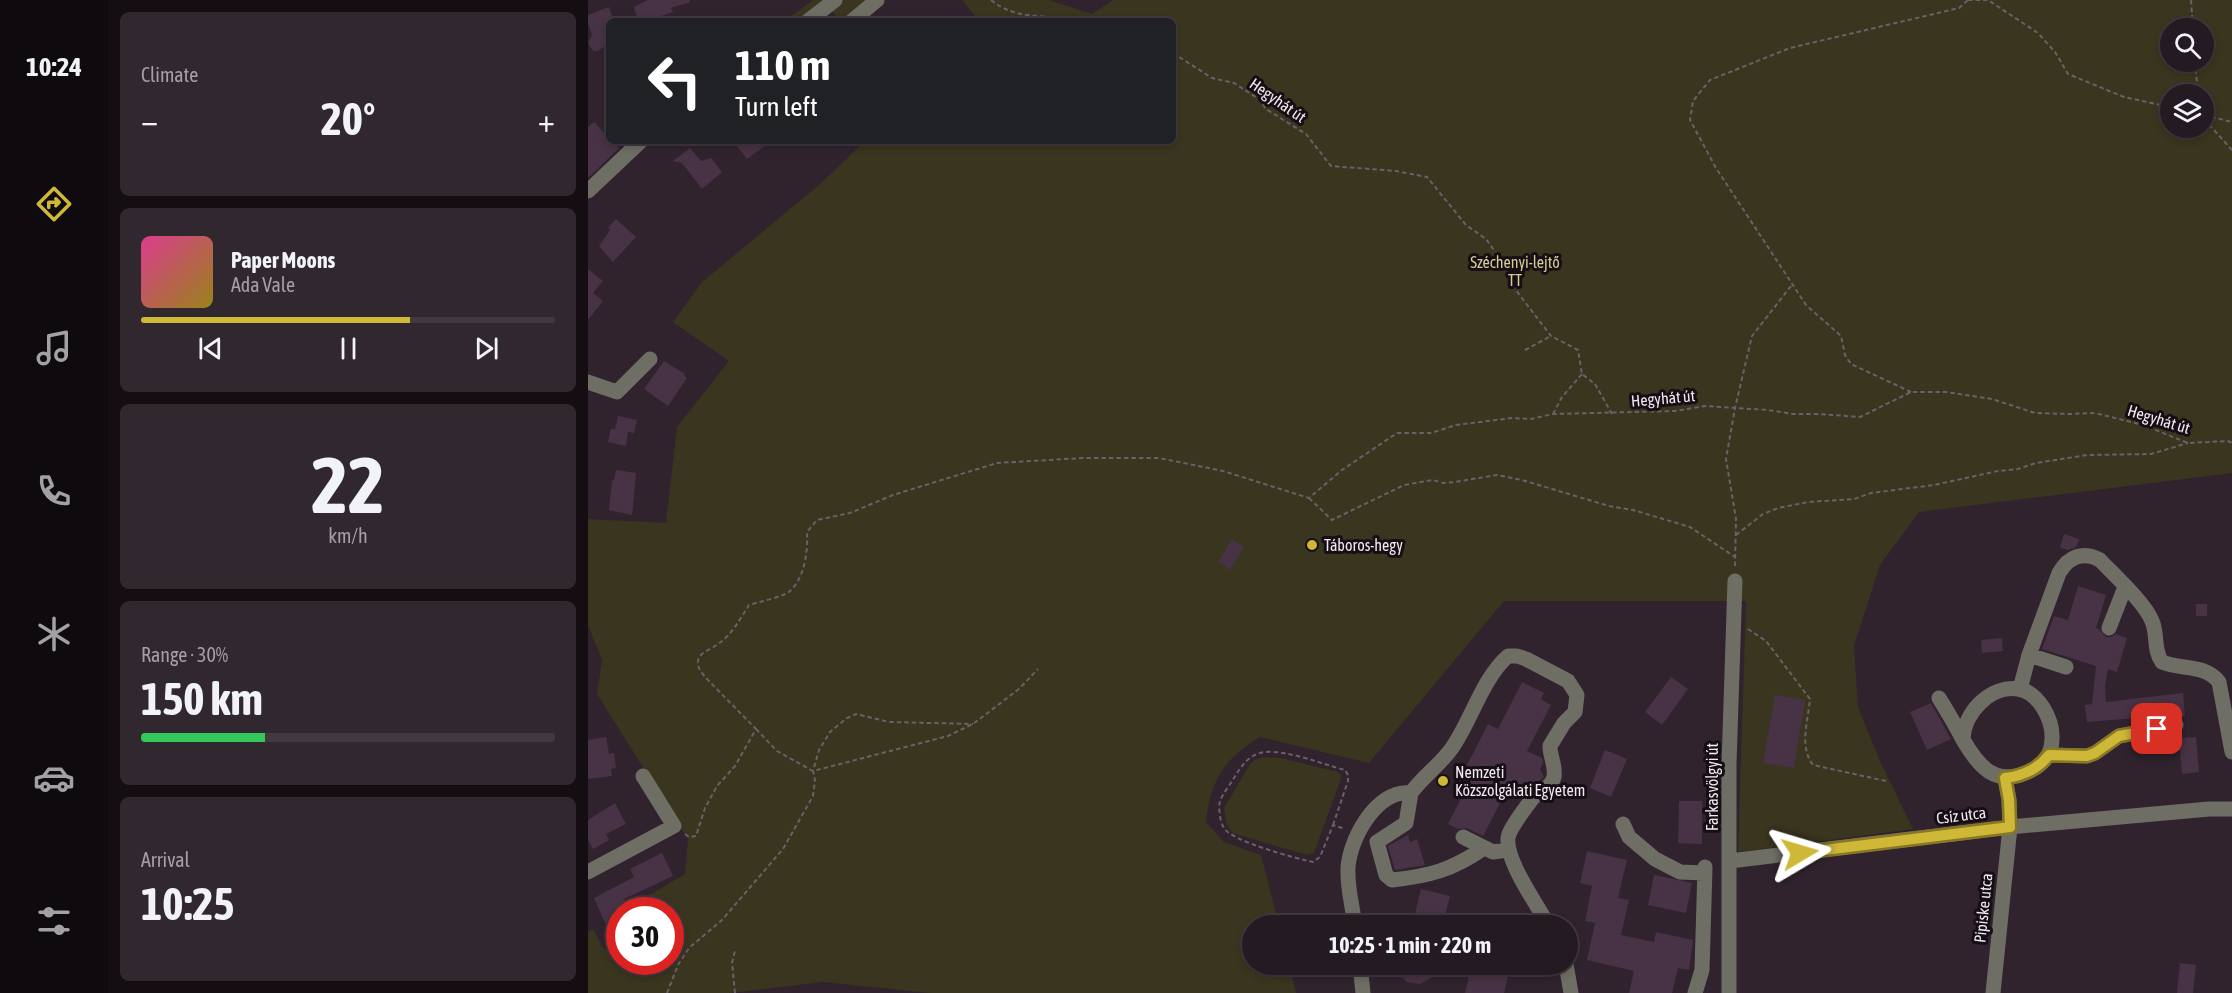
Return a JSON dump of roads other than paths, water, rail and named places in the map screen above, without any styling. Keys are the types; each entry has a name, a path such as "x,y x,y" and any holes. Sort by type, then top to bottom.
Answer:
{"street":[{"path":"812,18 835,0"},
{"path":"856,18 877,0"},
{"path":"588,191 638,144"},
{"path":"588,382 617,392 650,360"},
{"path":"2020,689 2029,655 2059,573 2068,561 2080,555 2093,556 2100,560 2149,615 2153,622 2157,652 2162,662 2204,670 2215,676 2219,682 2232,752"},
{"name":"Farkasvölgyi út","path":"1729,993 1731,889 1729,764 1735,581"},
{"path":"2109,628 2125,587"},
{"path":"2029,655 2066,666"},
{"path":"1484,848 1462,863 1426,876 1392,880 1386,875 1377,842 1406,824 1411,793 1451,749 1495,670 1508,656 1526,659 1568,681 1577,695 1575,712 1564,723 1550,746 1554,780 1546,789 1535,794 1508,836 1508,850 1513,865 1543,915"},
{"path":"1939,698 1971,756 1990,772 2005,778 2019,776 2035,768 2049,755 2052,737 2049,720 2035,699 2020,689 1998,691 1981,702 1968,720 1963,739"},
{"path":"2049,755 2087,756 2119,736 2176,725"},
{"path":"588,872 674,826 643,776"},
{"name":"Pipiske utca","path":"1993,993 2010,827 2005,778"},
{"path":"1354,915 1348,874 1349,860 1359,835 1375,806 1399,791 1411,793"},
{"name":"Csíz utca","path":"1730,861 2010,827 2209,808 2232,809"},
{"path":"1623,824 1629,837 1655,859 1680,872 1705,876 1731,889"},
{"path":"1462,837 1493,852 1508,850"},
{"path":"1695,993 1702,970 1705,876"},
{"path":"1361,975 1363,993"},
{"path":"1568,975 1571,993"}],"place":[{"name":"Táboros-hegy","path":"1312,545"},
{"name":"Nemzeti Közszolgálati Egyetem","path":"1443,781"}],"park label":[{"name":"Széchenyi-lejtő TT","path":"1515,271"}]}
